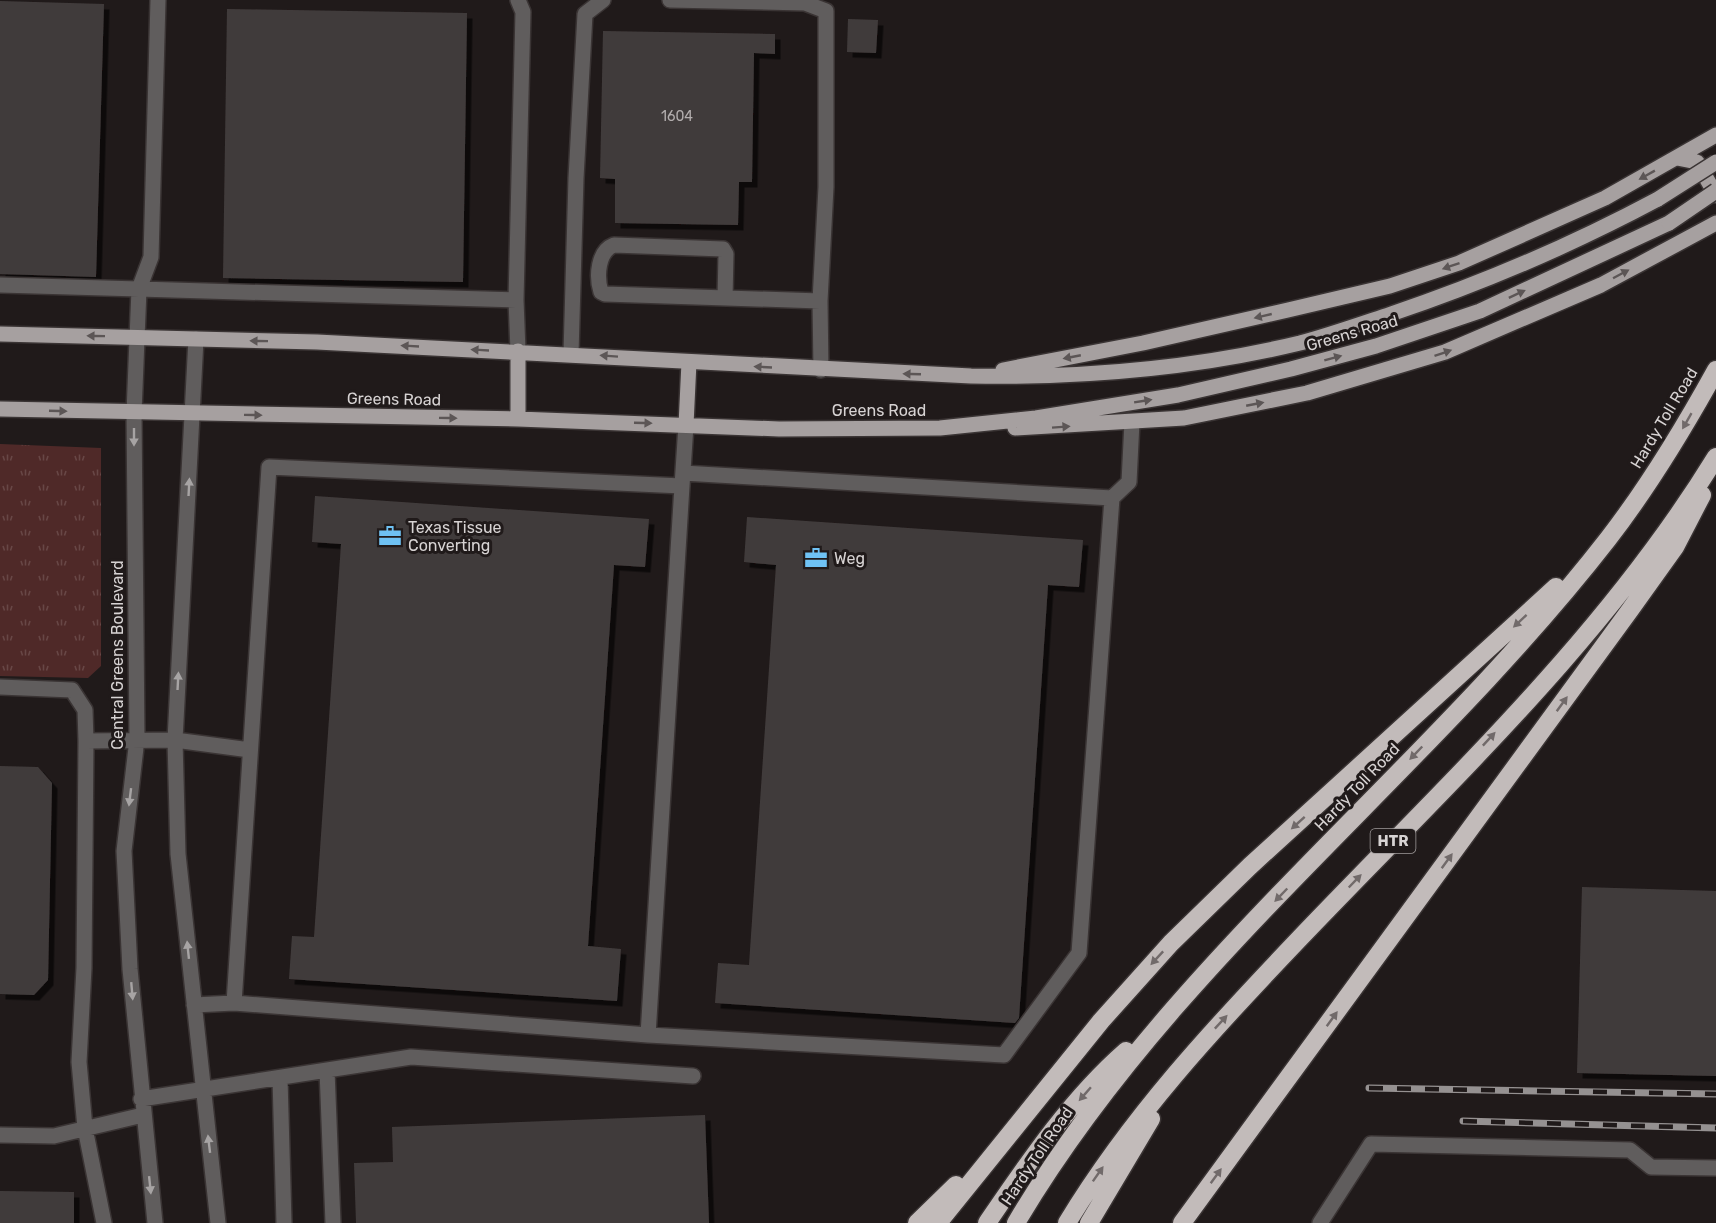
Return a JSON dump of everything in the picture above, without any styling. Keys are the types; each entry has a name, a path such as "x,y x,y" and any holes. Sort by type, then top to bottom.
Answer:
{"highway":[{"name":"Hardy Toll Road","path":"1016,1223 1097,1102 1172,1011 1509,656 1609,538 1655,471 1716,370"},
{"name":"HTR","path":"1067,1223 1112,1155 1184,1064 1245,995 1557,669 1647,558 1716,457"},
{"path":"1182,1223 1662,565 1691,518 1716,466"},
{"path":"938,1223 1026,1112 1137,980 1212,902 1609,538"},
{"path":"987,1223 1048,1137 1084,1094 1118,1058 1172,1011"},
{"path":"1089,1223 1184,1064"},
{"path":"917,1223 1026,1112"}],"main road":[{"path":"971,376 1143,344 1390,286 1459,263 1605,198 1716,135"},
{"path":"1677,158 1696,162 1716,193"},
{"name":"Greens Road","path":"0,334 317,342 971,376 1035,378 1110,374 1213,360 1300,343 1470,287 1606,227 1658,200 1716,162"},
{"name":"Greens Road","path":"0,409 518,419 780,429 940,428 1036,418 1178,395 1366,349 1480,311 1669,223 1716,193"},
{"path":"940,428 1042,429 1184,418 1307,393 1445,352 1601,285 1716,223"},
{"path":"518,351 518,419"},
{"path":"686,425 688,363"}],"street":[{"name":"Central Greens Boulevard","path":"155,1223 141,1099 124,851 137,739 134,413 140,289 151,257 158,0"},
{"path":"518,0 523,12 516,300 518,351"},
{"path":"572,354 576,178 585,14 603,0"},
{"path":"670,0 805,3 826,11 826,187 820,301 821,370"},
{"path":"725,298 726,254 723,249 614,245 607,248 601,257 599,286 601,292 605,294 725,298 820,301"},
{"path":"0,285 516,300"},
{"path":"196,339 175,740 178,854 218,1223"},
{"path":"194,1005 234,1002 648,1035 1004,1056 1079,953 1112,498 1129,482 1132,422"},
{"path":"648,1035 686,425"},
{"path":"234,1002 269,467 682,480 1112,498"},
{"path":"0,687 72,690 85,710 84,968 79,1062 85,1128 104,1223"},
{"path":"86,741 175,740 250,750"},
{"path":"141,1099 411,1057 693,1076"},
{"path":"327,1070 333,1223"},
{"path":"280,1078 284,1223"},
{"path":"0,1135 54,1136 143,1115"},
{"path":"1320,1223 1371,1144 1630,1150 1652,1167 1716,1168"}],"green space":[{"path":"0,444 101,448 101,666 88,678 0,676"}],"building":[{"path":"0,1 104,4 96,277 0,274"},
{"path":"227,9 467,13 463,282 223,278"},
{"path":"848,19 878,20 876,53 847,52"},
{"path":"603,31 775,34 775,54 754,53 752,182 739,182 738,225 615,223 615,179 600,178"},
{"path":"315,496 649,519 645,567 614,565 588,946 621,949 617,1001 289,979 292,936 314,937 341,544 312,542"},
{"path":"747,517 1083,540 1079,587 1048,585 1019,1018 1015,1023 715,1003 718,963 749,965 776,565 744,562"},
{"path":"0,766 38,767 52,783 48,980 34,995 0,994"},
{"path":"1582,887 1716,891 1716,1076 1577,1073"},
{"path":"705,1115 709,1223 356,1223 354,1163 393,1162 392,1127"},
{"path":"0,1191 74,1192 74,1223 0,1223"}],"railway":[{"path":"1369,1088 1716,1094"},
{"path":"1463,1121 1716,1128"}],"place":[{"name":"Texas Tissue Converting","path":"390,536"},
{"name":"Weg","path":"816,558"}]}
